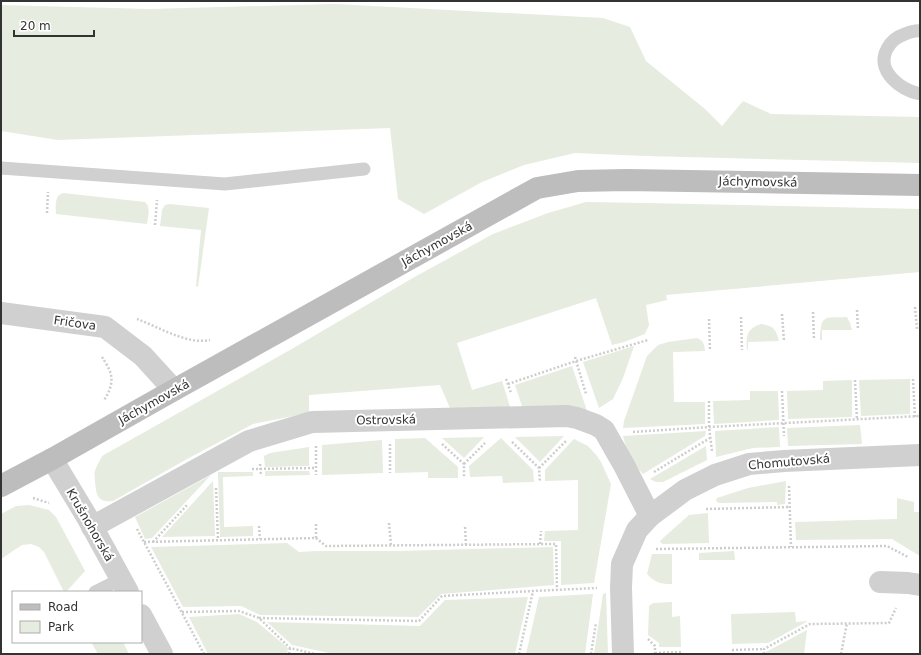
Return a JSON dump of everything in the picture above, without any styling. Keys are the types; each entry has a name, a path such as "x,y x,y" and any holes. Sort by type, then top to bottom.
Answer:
{"street":[{"name":"Jáchymovská","path":"1,486 537,188 578,182 627,180 920,185"},
{"name":"Fričova","path":"1,313 105,328 143,356 174,390"},
{"name":"Ostrovská","path":"92,527 249,441 312,422 567,416 577,418 601,430"},
{"path":"601,430 626,467 650,516"},
{"name":"Chomutovská","path":"623,654 621,588 622,564 637,530 650,516 685,490 715,475 750,464 920,455"},
{"name":"Krušnohorská","path":"52,459 92,527 124,586"},
{"path":"880,582 914,584"},
{"path":"142,617 162,654"}],"lane":[{"path":"920,31 916,30 901,35 891,41 883,60 892,79 913,92 920,94"},
{"path":"1,168 225,184 364,169"},
{"path":"100,591 124,586"}],"path":[{"path":"155,225 158,180"},
{"path":"915,307 917,329"},
{"path":"857,310 858,330"},
{"path":"813,312 814,340"},
{"path":"782,314 784,341"},
{"path":"741,317 742,350"},
{"path":"709,318 710,351"},
{"path":"508,384 576,361 648,340"},
{"path":"100,355 111,374 111,387 105,399 100,403"},
{"path":"575,356 601,430 709,427 920,416"},
{"path":"913,379 915,417"},
{"path":"855,380 857,420"},
{"path":"782,391 784,461"},
{"path":"709,402 709,427 715,475"},
{"path":"634,484 710,438"},
{"path":"438,440 464,464"},
{"path":"464,477 464,464 488,440"},
{"path":"510,440 539,468 540,482"},
{"path":"539,468 567,440"},
{"path":"316,442 316,475"},
{"path":"390,443 390,473"},
{"path":"260,458 260,476"},
{"path":"247,469 316,468"},
{"path":"216,482 218,540"},
{"path":"789,485 791,547"},
{"path":"29,498 34,498 52,504"},
{"path":"153,542 189,503"},
{"path":"703,509 790,507"},
{"path":"126,509 204,654"},
{"path":"389,523 391,545"},
{"path":"316,524 316,538"},
{"path":"259,526 260,539"},
{"path":"465,527 466,545"},
{"path":"540,544 541,531"},
{"path":"144,542 316,538 326,546 556,544 557,590"},
{"path":"650,549 886,546 913,560"},
{"path":"732,650 764,648 810,624 889,623 914,584"},
{"path":"182,612 239,611 259,618 419,621 442,596 601,588"},
{"path":"519,654 533,591"},
{"path":"259,618 290,648 315,654"},
{"path":"591,654 596,618"},
{"path":"841,654 847,623"},
{"path":"644,635 655,646 655,653 681,652"},
{"path":"289,654 290,648"},
{"path":"764,648 764,654"}],"green space":[{"path":"335,4 603,18 630,27 646,61 705,109 722,126 743,101 771,114 920,117 920,163 575,153 524,165 482,182 424,214 398,199 390,128 58,140 1,131 1,5 149,9"},
{"path":"63,193 145,202 149,209 147,224 56,214 58,196"},
{"path":"586,202 920,209 920,272 666,295 667,300 646,305 649,325 645,334 612,345 596,298 457,343 472,390 502,381 512,413 450,408 440,385 309,395 309,413 253,424 113,501 104,501 98,497 95,473 96,467 102,456 290,350 411,279 493,234 548,213"},
{"path":"170,204 209,208 198,287 196,286 201,230 160,226 162,210 165,205"},
{"path":"833,317 847,317 852,330 822,330 822,340 820,340 821,326 825,319"},
{"path":"761,324 773,328 777,333 779,341 748,342 747,350 748,334 752,328"},
{"path":"697,338 703,343 705,351 673,352 674,402 705,402 705,424 623,428 624,421 647,356 658,345"},
{"path":"634,346 623,378 613,399 599,408 583,362"},
{"path":"572,366 587,411 524,412 515,385"},
{"path":"910,379 910,414 861,416 859,380"},
{"path":"852,380 852,417 788,419 787,391 823,390 823,381"},
{"path":"750,391 778,391 779,420 714,424 713,401 750,400"},
{"path":"860,425 862,444 788,446 787,428"},
{"path":"779,427 780,447 753,448 716,457 715,431"},
{"path":"706,431 705,436 643,474 629,459 623,436"},
{"path":"564,436 540,462 515,437"},
{"path":"484,437 464,458 442,438"},
{"path":"425,438 458,467 458,478 428,478 428,472 395,473 395,439"},
{"path":"501,438 533,470 534,482 503,483 502,476 470,477 469,466"},
{"path":"574,439 588,446 597,456 611,484 594,583 561,585 561,541 544,541 545,531 578,530 578,480 545,481 545,470"},
{"path":"382,440 383,473 322,475 322,445"},
{"path":"706,446 707,460 663,482 656,482 650,479"},
{"path":"309,447 309,466 265,467 264,456 270,453"},
{"path":"265,471 309,471 310,475 265,476"},
{"path":"218,472 253,472 253,476 223,477 224,527 253,526 253,536 220,537"},
{"path":"211,475 152,538 145,539 135,517"},
{"path":"213,481 215,536 162,537"},
{"path":"786,481 785,504 777,505 777,502 719,503 716,501 717,498 748,488"},
{"path":"897,498 914,502 914,512 920,512 920,556 892,539 796,540 795,522 897,519"},
{"path":"29,505 49,510 56,517 85,571 67,591 64,591 44,552 39,547 31,544 22,545 1,559 1,514 16,506"},
{"path":"708,513 709,543 663,544 660,542 689,515"},
{"path":"287,543 299,552 553,547 554,585 441,594 418,617 260,615 241,606 183,607 151,547"},
{"path":"734,551 735,560 699,560 699,553"},
{"path":"652,554 672,554 672,584 658,582 647,574"},
{"path":"606,593 608,654 594,654 603,594"},
{"path":"593,594 585,654 526,654 539,597"},
{"path":"528,597 515,654 334,654 292,645 267,622 420,626 445,600"},
{"path":"672,602 672,617 680,616 681,647 659,647 659,643 648,635 649,606 653,603"},
{"path":"795,612 796,622 808,621 768,643 732,644 731,614"},
{"path":"239,614 257,622 288,648 287,654 208,654 189,617"},
{"path":"807,630 804,654 766,654 766,652"},
{"path":"92,643 124,643 129,654 98,654"}]}
